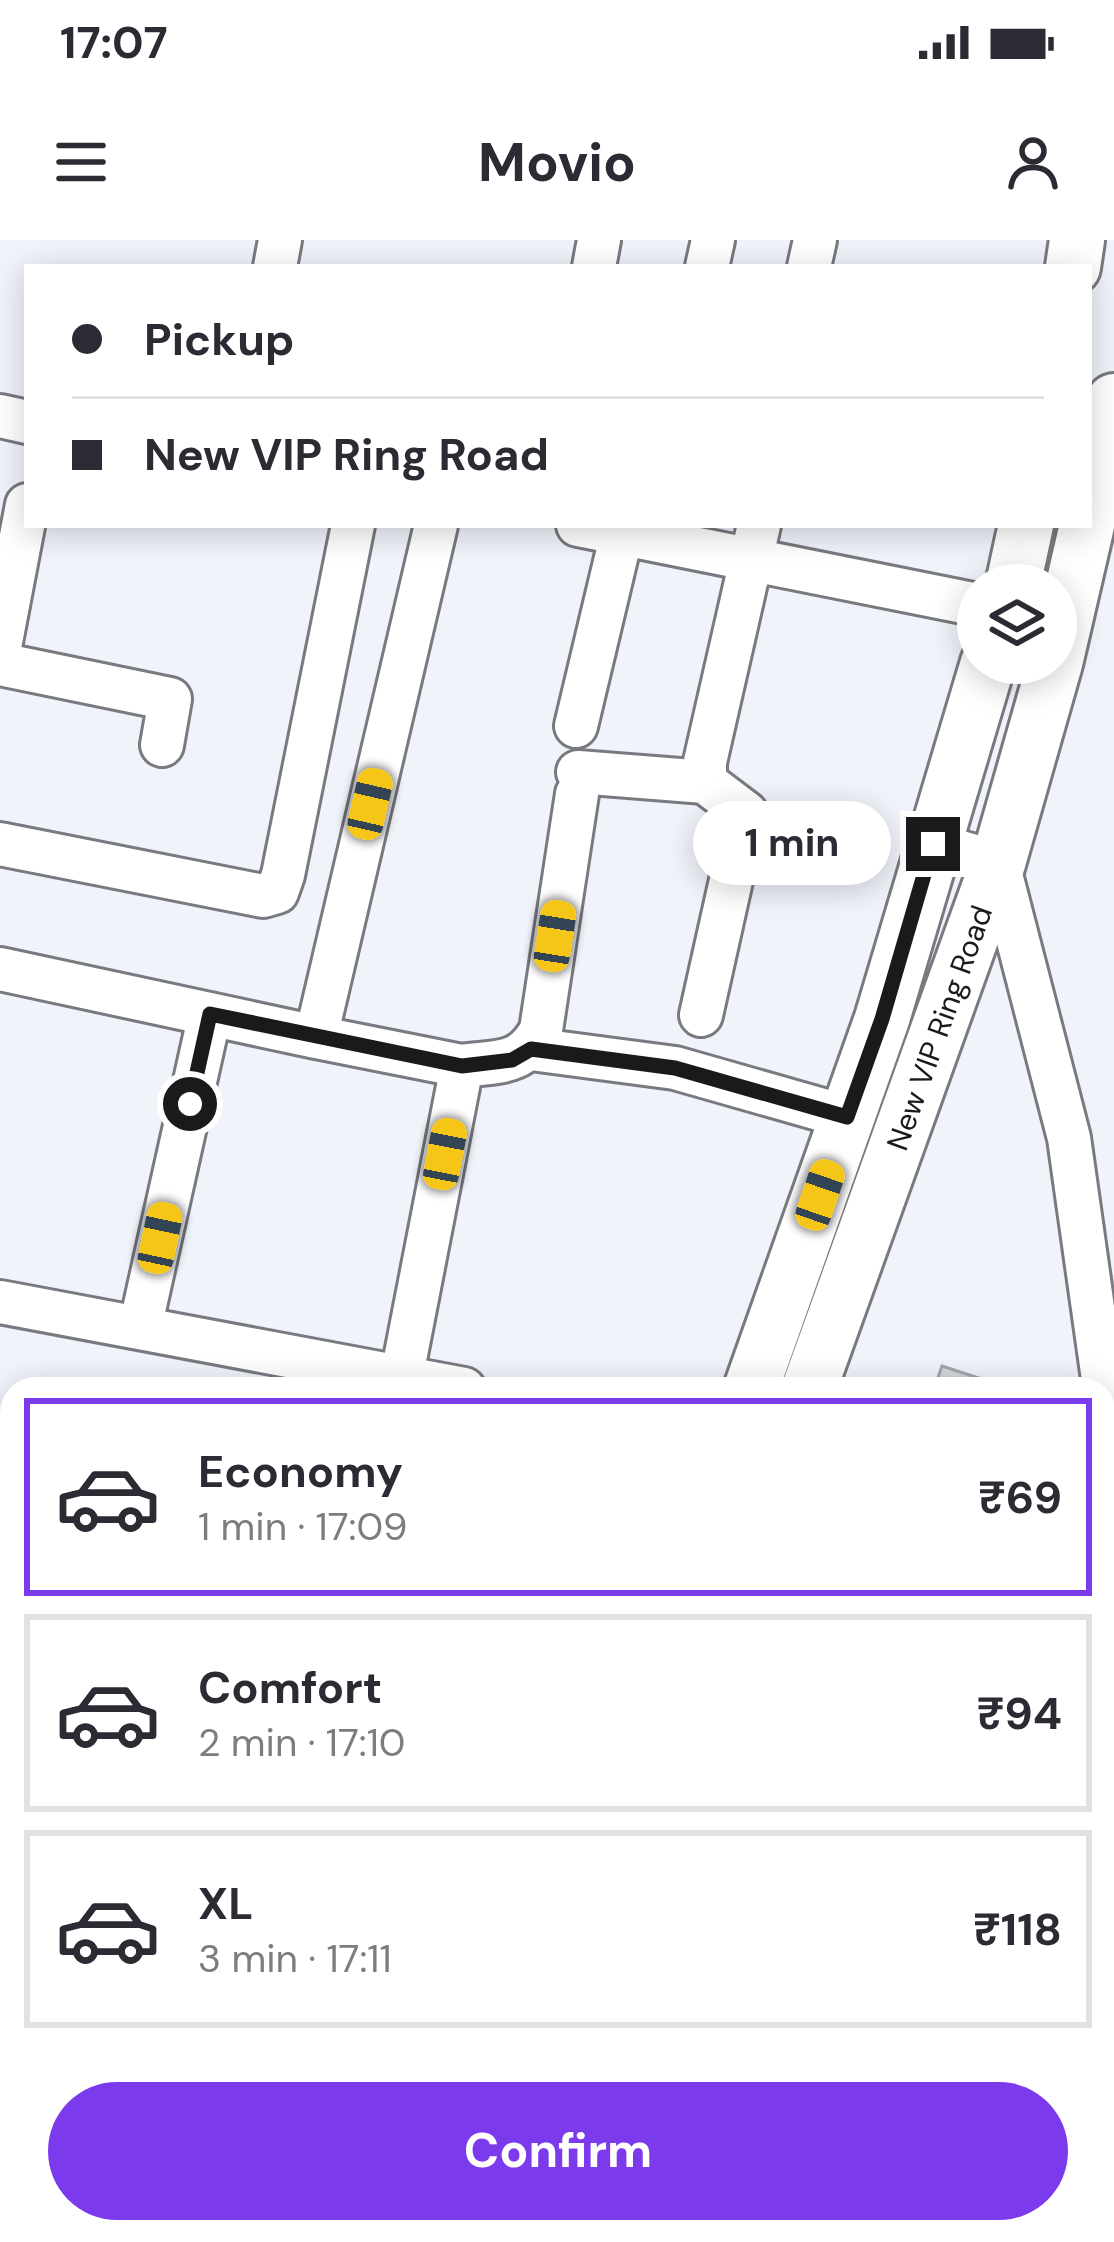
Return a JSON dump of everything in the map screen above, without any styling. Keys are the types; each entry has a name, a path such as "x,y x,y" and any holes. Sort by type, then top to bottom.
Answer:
{"main road":[{"name":"New VIP Ring Road","path":"1092,503 1114,401"},
{"path":"1018,564 1025,528"},
{"name":"New VIP Ring Road","path":"1077,566 1086,528"},
{"name":"New VIP Ring Road","path":"755,1377 882,1019 982,684"},
{"name":"New VIP Ring Road","path":"812,1377 998,863 1047,684"}],"street":[{"path":"0,647 24,521"},
{"path":"0,844 263,896 277,892 352,528"},
{"path":"316,1037 435,528"},
{"path":"606,528 756,541 957,599"},
{"path":"576,726 643,532"},
{"path":"705,782 705,762 756,541"},
{"path":"0,664 170,699 162,745"},
{"path":"0,969 462,1066 512,1060 531,1049 541,1030 577,783 705,782 746,813 701,1016"},
{"path":"933,844 998,863 1069,1138 1103,1377"},
{"path":"140,1328 210,1014"},
{"path":"531,1049 675,1068 847,1117"},
{"path":"402,1376 462,1066"},
{"path":"0,1302 407,1377"}],"building":[{"path":"942,1366 975,1377 938,1377"}],"route":[{"path":"190,1104 210,1014 462,1066 512,1060 531,1049 675,1068 847,1117 882,1019 933,844"}]}
